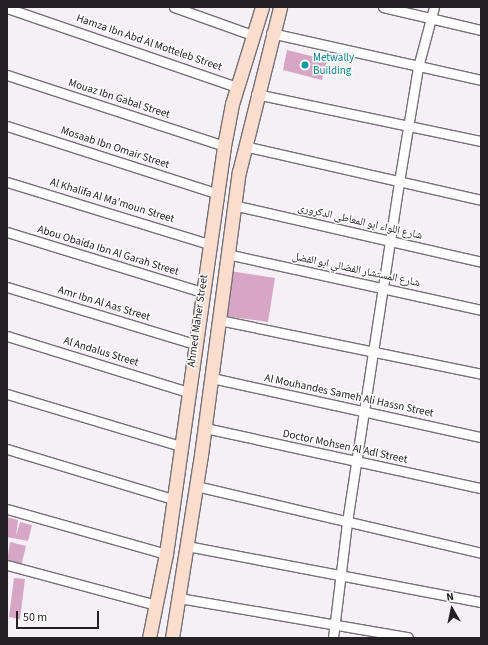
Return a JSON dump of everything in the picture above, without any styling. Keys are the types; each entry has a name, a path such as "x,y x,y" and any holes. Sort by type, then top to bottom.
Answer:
{"main road":[{"name":"Ahmed Maher Street","path":"149,638 166,554 216,192 224,146 237,87 262,7"},
{"name":"Ahmed Maher Street","path":"172,638 212,378 238,172 271,32 280,7"},
{"path":"220,169 238,172"}],"street":[{"path":"174,7 252,35"},
{"path":"383,7 481,30"},
{"path":"333,638 342,576 347,522 366,412 373,352 418,67 434,7"},
{"name":"Hamza Ibn Abd Al Motteleb Street","path":"7,8 237,87"},
{"path":"271,32 418,67 481,80"},
{"name":"Mouaz Ibn Gabal Street","path":"7,74 224,146"},
{"path":"256,94 481,141"},
{"name":"Mosaab Ibn Omair Street","path":"7,126 216,192"},
{"path":"244,146 481,200"},
{"name":"Al Khalifa Al Ma'moun Street","path":"7,182 209,244"},
{"name":"شارع اللواء ابو المعاطى الدكرورى","path":"233,205 481,262"},
{"name":"Abou Obaida Ibn Al Garah Street","path":"7,232 202,292"},
{"name":"شارع المستشار الفضالي ابو الفضل","path":"227,254 383,287 481,310"},
{"name":"Amr Ibn Al Aas Street","path":"7,287 195,344"},
{"path":"219,320 481,374"},
{"name":"Al Andalus Street","path":"7,336 188,392"},
{"name":"Al Mouhandes Sameh Ali Hassn Street","path":"212,378 481,437"},
{"path":"7,394 180,446"},
{"name":"Doctor Mohsen Al Adl Street","path":"204,428 481,488"},
{"path":"7,449 173,499"},
{"path":"196,486 481,553"},
{"path":"7,509 166,554"},
{"path":"187,546 481,602"},
{"path":"7,565 156,605"},
{"path":"179,598 408,636"}],"building":[{"name":"Metwally Building","path":"287,50 327,60 322,80 283,70"},
{"path":"230,271 275,278 268,322 224,316"},
{"path":"7,517 18,520 16,536 20,522 32,525 28,541 7,537"},
{"path":"10,542 26,546 21,566 7,562"},
{"path":"14,578 25,579 20,619 9,617"}],"place":[{"name":"Metwally Building","path":"305,65"}]}
